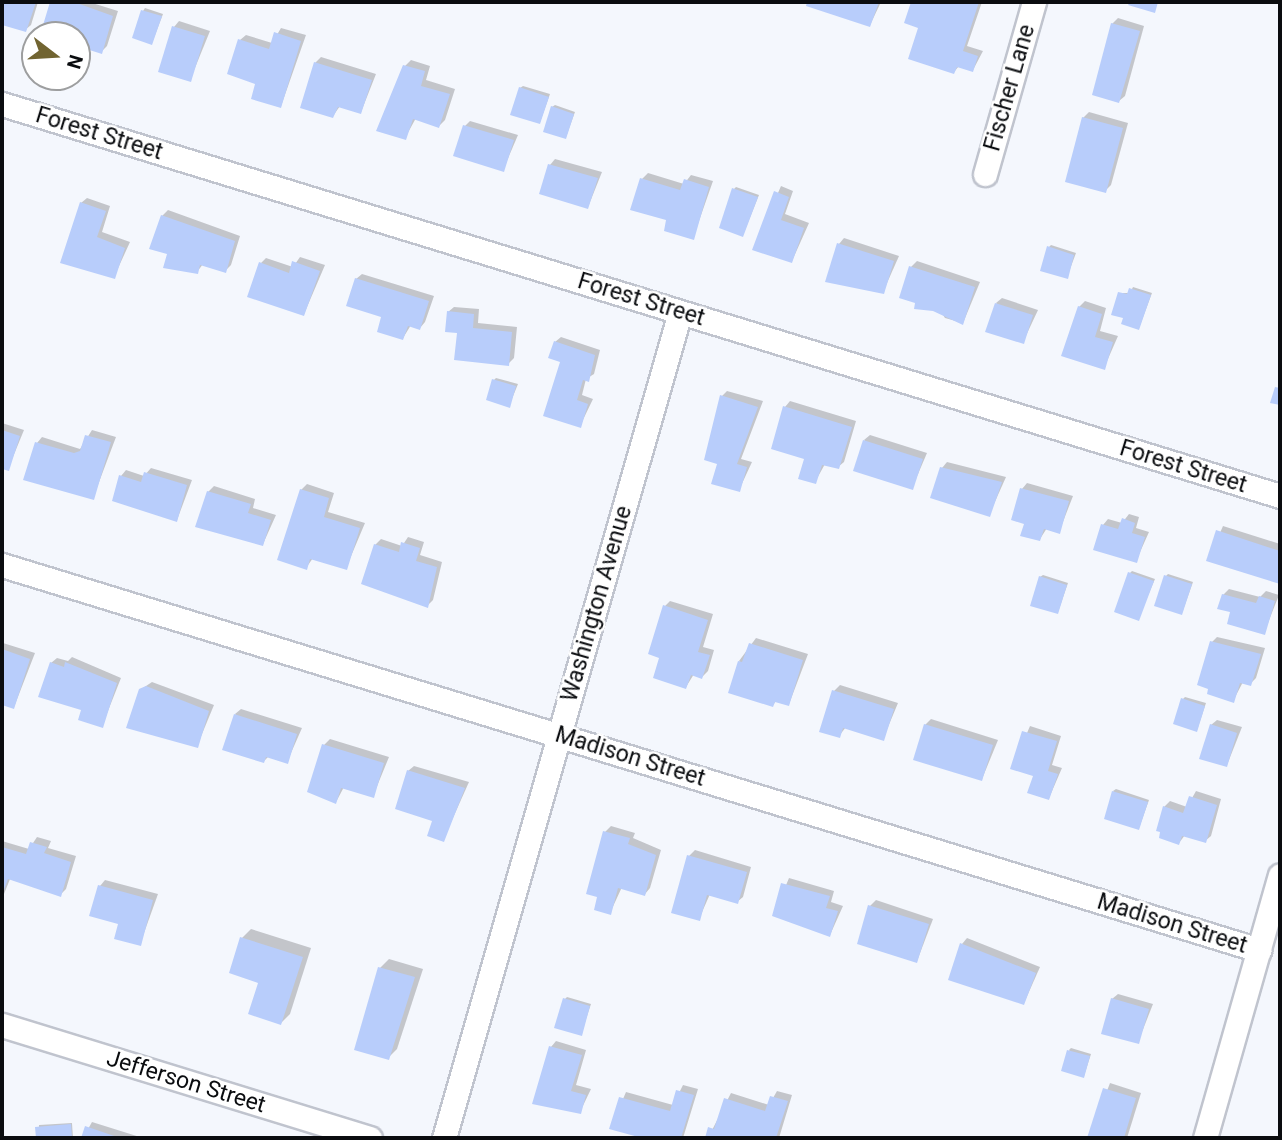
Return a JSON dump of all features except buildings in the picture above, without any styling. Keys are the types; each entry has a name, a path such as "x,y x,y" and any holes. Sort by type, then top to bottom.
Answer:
{"street":[{"name":"Fischer Lane","path":"985,174 1034,2"},
{"name":"Forest Street","path":"2,104 1280,496"},
{"name":"Washington Avenue","path":"444,1138 680,312"},
{"name":"Madison Street","path":"2,565 1259,950"},
{"path":"1205,1138 1280,876"},
{"name":"Jefferson Street","path":"2,1025 370,1138"}]}
